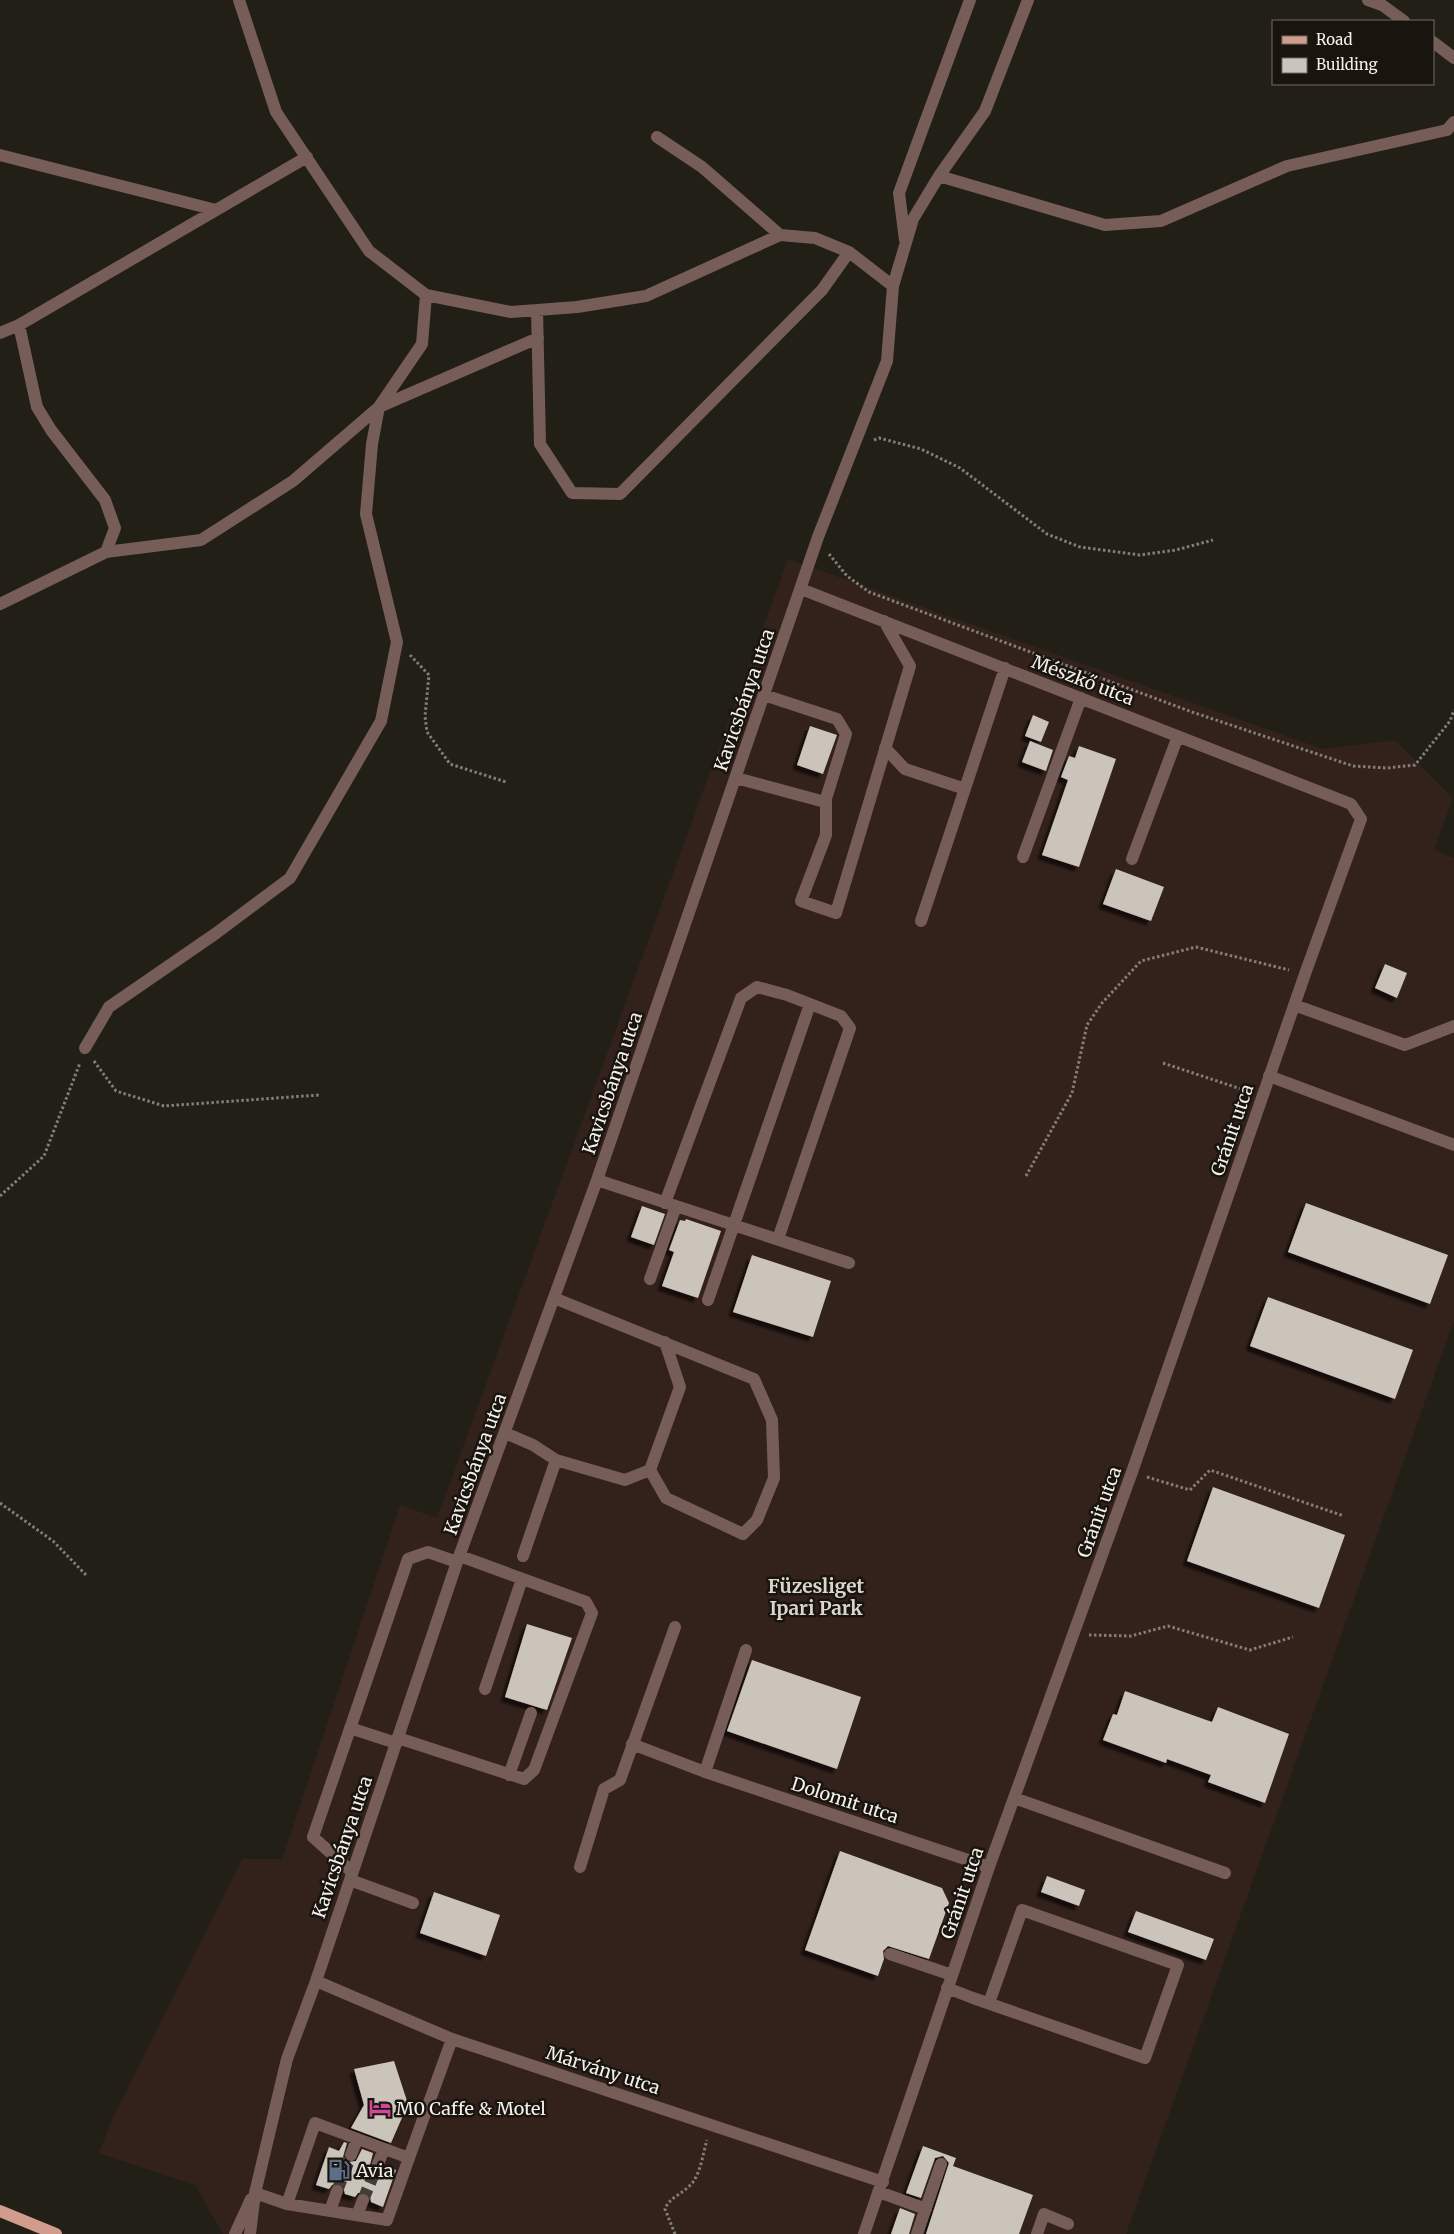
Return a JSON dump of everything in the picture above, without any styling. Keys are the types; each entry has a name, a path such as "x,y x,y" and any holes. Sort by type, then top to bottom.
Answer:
{"main road":[{"path":"0,2211 52,2233"}],"street":[{"path":"239,0 276,112 369,251 426,295 511,312 577,308 646,296 780,235 815,238 849,252 893,286"},
{"path":"906,245 899,193 970,0"},
{"name":"Kavicsbánya utca","path":"250,2234 255,2192 287,2059 316,1982 459,1559 597,1180 818,537 887,361 893,286 913,219 939,176 984,111 1028,0"},
{"path":"1368,0 1382,6 1403,20"},
{"path":"1434,43 1454,58"},
{"path":"939,176 1105,225 1161,222 1287,166 1447,130 1454,122"},
{"path":"656,137 702,168 780,235"},
{"path":"0,155 216,210"},
{"path":"0,333 19,325 307,158"},
{"path":"537,310 540,444 572,492 620,494 822,290 849,252"},
{"path":"0,604 106,552 201,540 292,481 379,407 422,344 426,295"},
{"path":"19,325 37,407 51,430 105,500 115,528 106,552"},
{"path":"379,407 538,338"},
{"path":"85,1048 108,1007 215,934 290,878 381,721 397,642 366,514 372,444 379,407"},
{"name":"Mészkő utca","path":"801,589 1351,804"},
{"path":"764,695 837,719 846,734 826,799 826,835 801,901 836,913 910,666 884,621"},
{"path":"921,921 1005,668"},
{"path":"1023,857 1081,698"},
{"path":"1132,859 1178,736"},
{"path":"885,748 905,769 965,789"},
{"path":"736,778 825,802 826,799"},
{"name":"Gránit utca","path":"864,2234 989,1867 1132,1472 1269,1076 1361,819 1351,804"},
{"path":"650,1279 671,1204 741,998 757,987 841,1016 850,1028 778,1239"},
{"path":"708,1300 732,1224 810,1004"},
{"path":"1294,1005 1405,1045 1454,1026"},
{"path":"1269,1076 1454,1145"},
{"path":"597,1180 849,1263"},
{"path":"554,1298 754,1379 772,1420 774,1478 757,1520 743,1534 666,1498 650,1470"},
{"path":"505,1433 532,1444 556,1460 625,1480 650,1470 680,1387 664,1342"},
{"path":"523,1556 556,1460"},
{"path":"350,1728 397,1740 524,1779 534,1770 592,1613 586,1602 459,1559 428,1552 408,1559 350,1728 313,1838 351,1876 413,1904"},
{"path":"485,1689 522,1579"},
{"path":"580,1867 604,1788 620,1780 674,1627"},
{"path":"704,1772 746,1650"},
{"path":"509,1775 531,1712"},
{"name":"Dolomit utca","path":"632,1744 704,1772 989,1867"},
{"path":"1014,1798 1225,1873"},
{"path":"947,1988 989,2003 1145,2058 1178,1965 1022,1910 989,2003"},
{"path":"890,1954 952,1975"},
{"name":"Márvány utca","path":"316,1982 452,2039 712,2125 881,2187 926,2209"},
{"path":"255,2192 287,2204 387,2220 452,2039"},
{"path":"287,2204 315,2123 409,2158"},
{"path":"351,2155 357,2139"},
{"path":"378,2164 384,2149"},
{"path":"917,2234 941,2164"},
{"path":"330,2211 337,2191"},
{"name":"Kavicsbánya utca","path":"235,2234 255,2192"},
{"path":"357,2215 363,2200"},
{"path":"1037,2234 1044,2214 1068,2224"}],"path":[{"path":"853,449 879,438 921,449 960,468 1048,534 1080,547 1140,555 1176,550 1213,540"},
{"path":"818,537 847,576 869,592 1192,712 1353,766 1387,768 1415,765 1450,721 1454,710"},
{"path":"397,642 429,675 425,716 427,732 450,764 506,782"},
{"path":"1026,1176 1072,1093 1087,1025 1102,1003 1141,961 1196,947 1305,974"},
{"path":"85,1048 116,1091 164,1106 319,1095"},
{"path":"0,1196 44,1156 85,1048"},
{"path":"1163,1063 1262,1096"},
{"path":"1132,1472 1190,1490 1210,1470 1344,1516"},
{"path":"0,1503 53,1541 87,1576"},
{"path":"1074,1635 1131,1636 1168,1626 1250,1650 1293,1637"},
{"path":"675,2234 665,2210 667,2203 684,2192 694,2180 712,2125"}],"shaded area":[{"path":"788,559 1323,749 1395,740 1453,798 1434,850 1454,858 1454,1321 1126,2234 223,2234 195,2185 99,2153 110,2124 242,1859 282,1859 400,1505 437,1518"}],"building":[{"path":"1033,715 1049,722 1041,742 1025,736"},
{"path":"810,726 837,735 823,774 797,765"},
{"path":"1030,741 1053,750 1046,771 1022,762"},
{"path":"1079,746 1116,759 1079,867 1042,855 1068,780 1061,777 1069,756 1075,758"},
{"path":"1116,869 1164,887 1151,921 1103,904"},
{"path":"1385,964 1407,973 1397,998 1375,988"},
{"path":"1306,1203 1448,1255 1430,1304 1288,1252"},
{"path":"642,1206 665,1214 654,1245 631,1237"},
{"path":"686,1219 721,1231 698,1298 662,1286 674,1252 669,1250 680,1220 685,1221"},
{"path":"752,1255 831,1281 813,1337 733,1312"},
{"path":"1268,1297 1413,1350 1395,1399 1250,1346"},
{"path":"1213,1487 1345,1535 1319,1608 1187,1561"},
{"path":"527,1624 572,1638 547,1710 505,1697"},
{"path":"752,1660 861,1697 837,1769 727,1731"},
{"path":"1125,1691 1212,1722 1218,1707 1289,1734 1265,1803 1208,1782 1211,1775 1167,1759 1166,1763 1103,1740 1113,1714 1117,1715"},
{"path":"840,1851 942,1888 949,1903 929,1959 888,1946 883,1951 884,1959 878,1976 805,1950"},
{"path":"1047,1876 1085,1890 1079,1906 1041,1892"},
{"path":"434,1892 500,1915 486,1956 420,1933"},
{"path":"1136,1911 1214,1939 1206,1960 1128,1932"},
{"path":"394,2061 408,2104 391,2143 351,2128 364,2105 354,2069"},
{"path":"344,2142 347,2143 343,2157 348,2162 356,2161 362,2149 373,2153 370,2165 375,2171 383,2171 386,2166 396,2170 383,2207 371,2202 370,2195 366,2192 358,2193 355,2197 345,2194 343,2186 339,2183 332,2185 329,2189 316,2185 329,2147 339,2151"},
{"path":"923,2146 956,2158 953,2166 1033,2195 1019,2234 926,2234 949,2163 943,2156 935,2158 921,2198 906,2193"},
{"path":"900,2208 915,2214 909,2234 891,2234"}],"tunnel":[{"path":"337,2191 351,2155"},
{"path":"363,2200 378,2164"}],"place":[{"name":"M0 Caffe & Motel","path":"380,2108"},
{"name":"Avia","path":"339,2170"}],"district":[{"name":"Füzesliget Ipari Park","path":"816,1597"}]}
